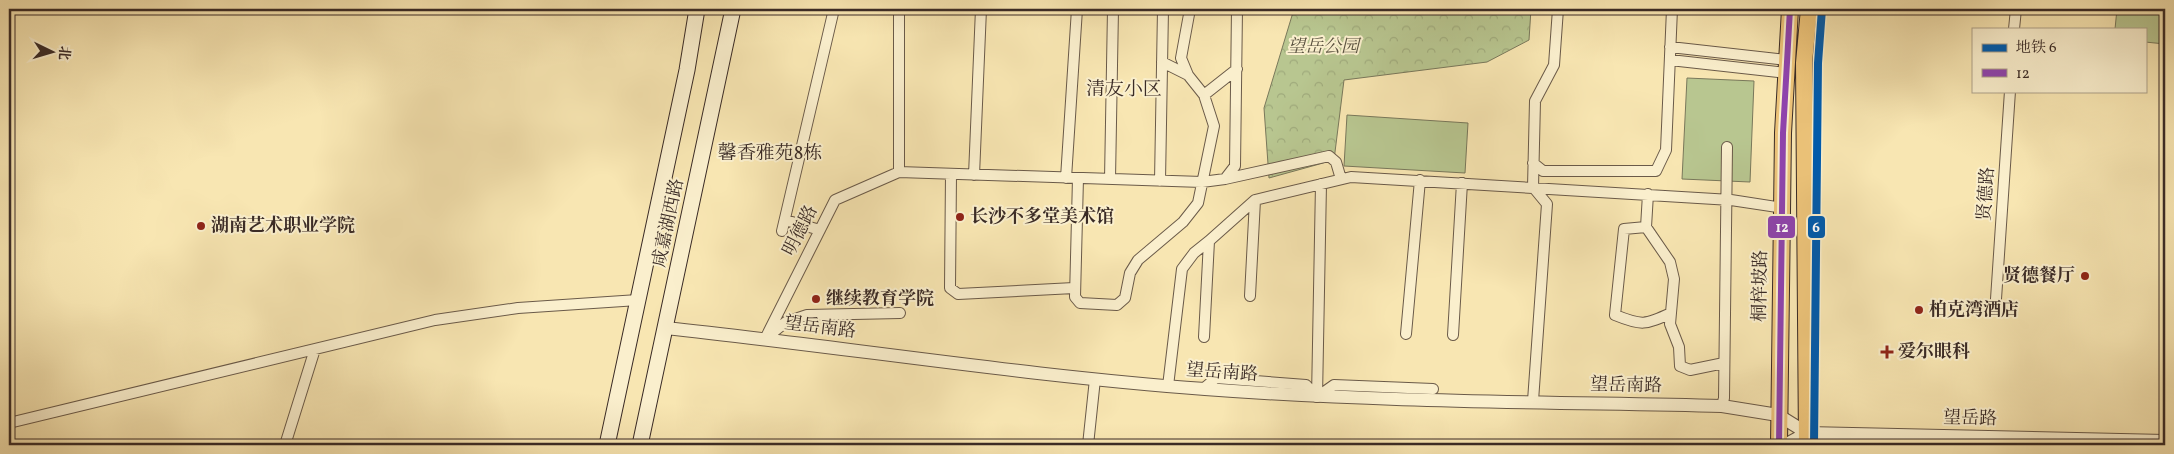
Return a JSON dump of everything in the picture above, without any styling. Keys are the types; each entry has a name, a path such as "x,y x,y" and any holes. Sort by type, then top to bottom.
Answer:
{"main road":[{"name":"咸嘉湖西路","path":"608,445 687,70 697,9"},
{"name":"咸嘉湖西路","path":"640,445 733,9"},
{"name":"桐梓坡路","path":"1779,445 1784,133 1790,9"},
{"path":"1807,439 1804,63 1809,9"}],"street":[{"path":"782,231 834,9"},
{"path":"899,9 899,172 1202,182 1225,179 1329,156 1336,162 1341,179"},
{"path":"974,175 981,9"},
{"path":"1066,178 1077,9"},
{"path":"1110,179 1114,9"},
{"path":"1160,181 1163,9"},
{"path":"1078,178 1075,297 1080,303 1117,305 1125,298 1130,273 1138,260 1183,222 1198,203 1214,126 1204,95 1188,75 1180,58 1190,9"},
{"path":"1225,179 1235,166 1237,9"},
{"path":"1533,401 1547,204 1533,187 1535,101 1554,65 1558,9"},
{"path":"1533,163 1543,171 1656,172 1666,150 1672,9"},
{"path":"2014,28 2016,9"},
{"path":"1670,48 1787,67"},
{"path":"1670,60 1787,67"},
{"path":"1162,62 1188,75"},
{"path":"1204,95 1237,69"},
{"name":"贤德路","path":"1996,299 2010,92"},
{"path":"1722,406 1727,147"},
{"name":"明德路","path":"765,339 835,200 899,172"},
{"path":"951,174 950,288 958,294 1074,288"},
{"path":"1168,386 1182,269 1194,253 1256,200 1351,177 1726,199 1783,208"},
{"path":"1406,334 1420,180"},
{"path":"1453,336 1462,183"},
{"path":"1317,397 1321,184"},
{"path":"1648,194 1646,227 1670,262 1674,279 1670,324 1679,347 1680,366 1690,370 1724,363"},
{"path":"1250,296 1256,200"},
{"path":"784,220 820,230"},
{"path":"1646,227 1624,229 1615,315 1634,323 1649,323 1671,313"},
{"path":"1204,337 1209,241"},
{"path":"9,423 435,320 518,308 638,300"},
{"path":"765,339 786,322 807,315 900,313"},
{"name":"望岳南路","path":"665,328 1095,379 1203,389 1317,397 1722,406 1778,414"},
{"path":"286,445 315,349"},
{"path":"1088,445 1095,379"},
{"path":"1317,397 1334,385 1433,389"},
{"path":"1778,414 1807,439"},
{"path":"1785,445 1807,439"},
{"name":"望岳路","path":"1807,439 2165,441"}],"green space":[{"name":"望岳公园","path":"1294,9 1531,9 1529,40 1487,62 1344,80 1334,160 1269,178 1264,108"},
{"path":"2117,9 2165,9 2165,44 2146,42 2146,28 2115,28"},
{"path":"1687,78 1754,81 1750,182 1682,179"},
{"path":"1347,115 1468,123 1465,173 1344,166"}],"metro line":[{"name":"6","path":"1814,445 1818,63 1822,9"}],"transit line":[{"name":"12","path":"1779,445 1783,133 1790,9"}],"place":[{"name":"长沙不多堂美术馆","path":"960,217"},
{"name":"湖南艺术职业学院","path":"201,226"},
{"name":"贤德餐厅","path":"2085,276"},
{"name":"继续教育学院","path":"816,299"},
{"name":"柏克湾酒店","path":"1919,310"},
{"name":"爱尔眼科","path":"1887,352"}],"district":[{"name":"清友小区","path":"1124,90"},
{"name":"馨香雅苑8栋","path":"770,154"}]}
